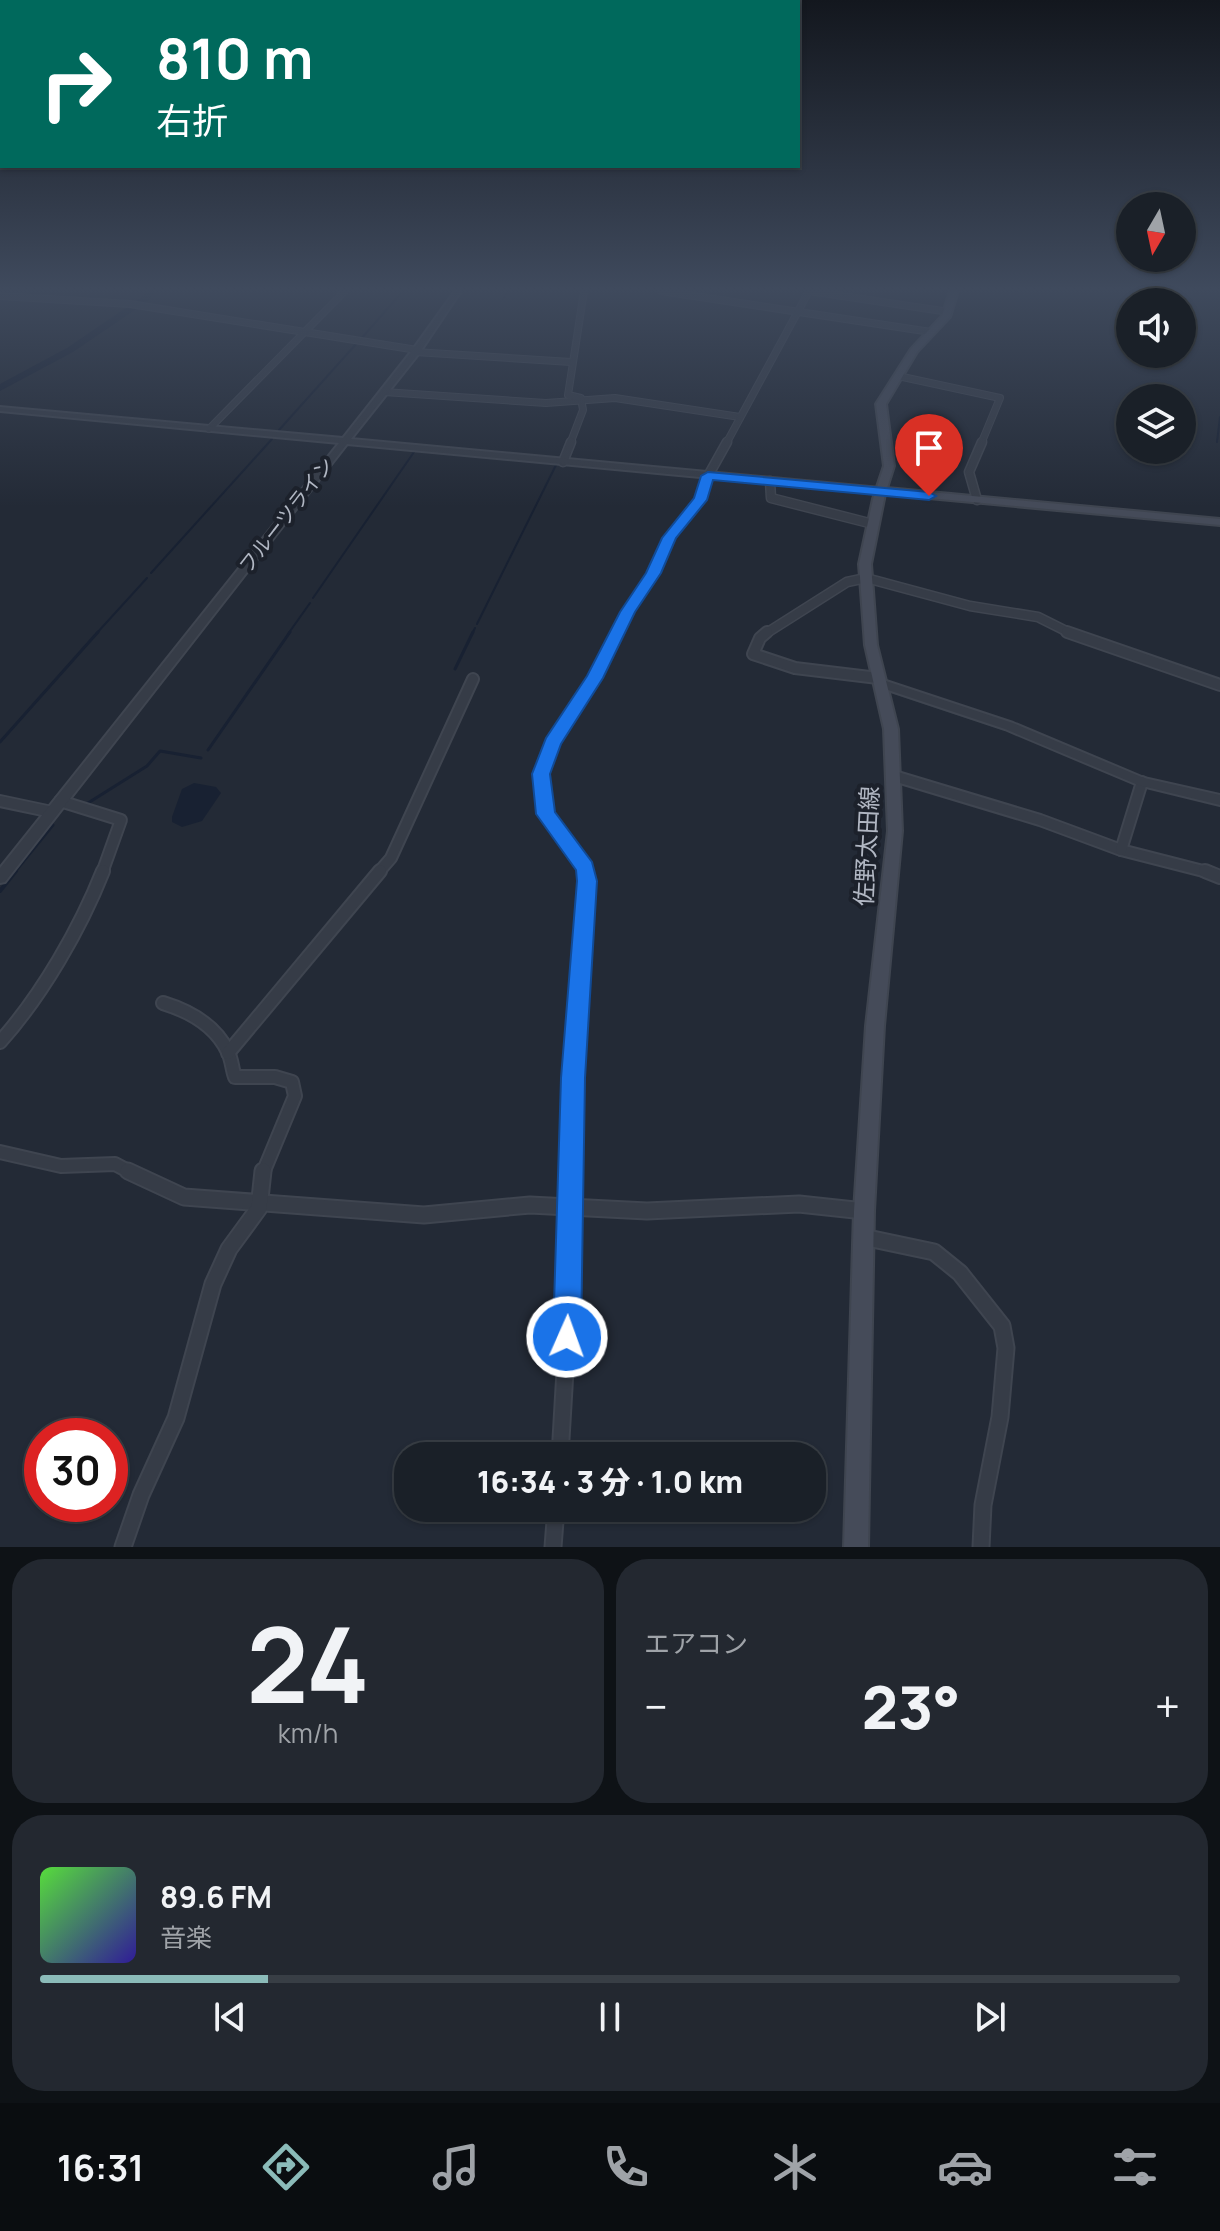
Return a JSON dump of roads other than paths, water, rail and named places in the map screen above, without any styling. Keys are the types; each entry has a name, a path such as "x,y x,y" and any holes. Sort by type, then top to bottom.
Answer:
{"main road":[{"name":"佐野太田線","path":"856,1547 864,1211 875,1026 895,831 891,729 871,645 865,564 889,461 881,404 908,363"},
{"path":"881,491 1220,522"}],"street":[{"path":"209,429 273,363"},
{"name":"フルーツライン","path":"0,878 406,363"},
{"path":"571,363 568,397 635,399 740,417"},
{"path":"561,1442 572,1208 573,1078 587,874 546,814 541,774 552,742 595,678 627,612 654,573 669,538 700,500 708,476 770,363"},
{"path":"898,376 1000,398 969,472 977,500"},
{"path":"384,392 546,403 564,403 581,398"},
{"path":"563,462 583,410 581,398"},
{"path":"0,409 881,491"},
{"path":"770,481 771,498 873,524"},
{"path":"1220,685 1068,633 1038,617 970,606 866,578 847,582 820,602 777,625 760,638 753,654 795,668 879,680 1009,726 1142,782 1220,800"},
{"path":"228,1053 391,858 473,679"},
{"path":"894,776 1040,820 1121,850 1194,867 1220,877"},
{"path":"1121,850 1142,782"},
{"path":"0,801 56,807 121,820 122,823 87,912 16,1024 0,1042"},
{"path":"123,1547 141,1495 179,1409 213,1284 229,1249 255,1216 260,1201 263,1169 295,1096 294,1085 282,1078 235,1077 228,1053 215,1033 198,1017 163,1003"},
{"path":"0,1152 61,1166 115,1164 175,1195 424,1215 497,1206 647,1211 799,1204 864,1211"},
{"path":"863,1237 934,1252 960,1273 1002,1326 1006,1348 1000,1417 983,1505 981,1547"},
{"path":"553,1547 555,1522"}],"water":[{"path":"194,783 216,787 221,793 202,821 182,827 172,822 172,817 182,789"}],"waterway":[{"path":"0,388 46,363"},
{"path":"279,430 339,363"},
{"path":"1217,442 1220,417"},
{"path":"151,573 272,439"},
{"path":"313,598 414,452"},
{"path":"477,624 556,465"},
{"path":"96,634 147,578"},
{"path":"288,634 310,603"},
{"path":"473,632 475,628"},
{"path":"0,742 98,632"},
{"path":"208,750 290,632"},
{"path":"455,669 473,632"},
{"path":"88,803 147,766 160,751 201,758"},
{"path":"14,873 53,825"},
{"path":"0,891 16,871"}]}
